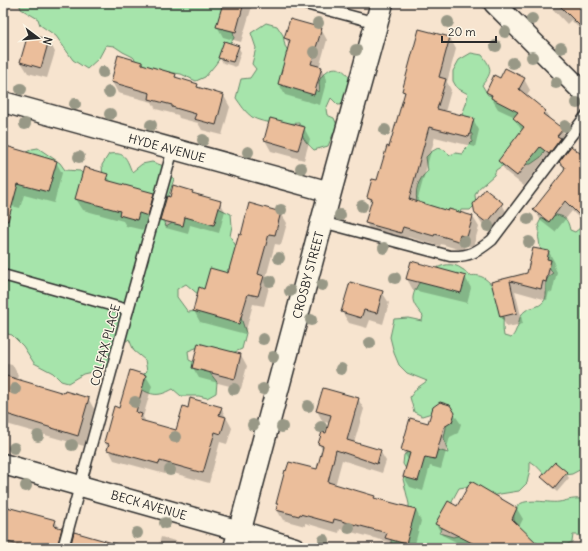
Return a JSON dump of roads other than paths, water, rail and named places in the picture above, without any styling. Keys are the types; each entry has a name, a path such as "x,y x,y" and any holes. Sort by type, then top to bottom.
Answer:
{"street":[{"path":"494,3 585,94"},
{"name":"CROSBY STREET","path":"237,539 330,192 380,13"},
{"name":"HYDE AVENUE","path":"3,102 330,192"},
{"name":"BECK AVENUE","path":"3,464 80,485 237,539 295,548"}],"lane":[{"path":"302,3 380,13"},
{"path":"322,222 450,256 462,257 478,252 492,240 585,118"},
{"name":"COLFAX PLACE","path":"63,548 173,149"},
{"path":"3,274 128,310"}]}
